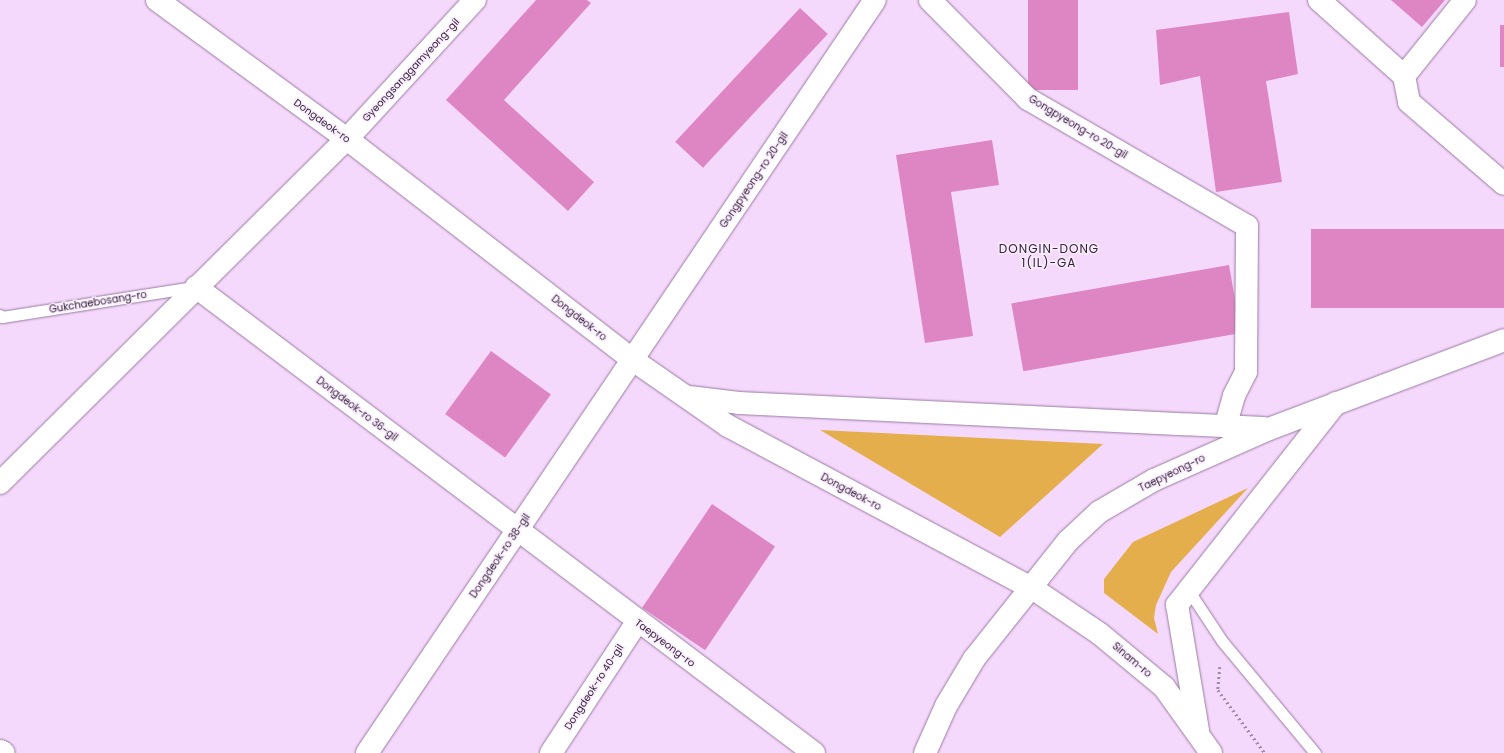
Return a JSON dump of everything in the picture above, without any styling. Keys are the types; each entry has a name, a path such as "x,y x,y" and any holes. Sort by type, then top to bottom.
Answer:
{"street":[{"name":"Dongdeok-ro","path":"156,0 347,139 633,360 728,426 1032,588"},
{"name":"Gyeongsanggamyeong-gil","path":"347,139 475,0"},
{"name":"Gongpyeong-ro 20-gil","path":"633,360 875,0"},
{"name":"Gongpyeong-ro 20-gil","path":"930,0 1028,99 1247,226 1246,372 1234,396 1226,427"},
{"path":"1319,0 1404,76 1409,102 1504,184"},
{"path":"1404,76 1465,0"},
{"path":"0,483 196,287 347,139"},
{"name":"Dongdeok-ro 36-gil","path":"196,287 517,531"},
{"name":"Taepyeong-ro","path":"925,753 946,706 974,658 1032,588 1068,541 1099,512 1154,480 1269,429 1504,340"},
{"name":"Dongdeok-ro 38-gil","path":"367,753 633,360"},
{"path":"684,396 739,403 1269,429"},
{"path":"1198,735 1177,605 1336,403"},
{"name":"Taepyeong-ro","path":"517,531 814,753"},
{"name":"Sinam-ro","path":"1032,588 1100,634 1164,687 1212,753"},
{"name":"Dongdeok-ro 40-gil","path":"551,753 637,622"},
{"path":"0,751 4,753"}],"lane":[{"name":"Gukchaebosang-ro","path":"0,315 2,317 196,287"},
{"path":"1189,591 1222,641 1315,753"}],"path":[{"path":"1222,641 1218,690 1265,753"}],"shaded area":[{"path":"820,430 1103,444 1000,537"},
{"path":"1248,488 1171,572 1156,605 1154,618 1158,634 1104,593 1104,579 1133,542"}],"building":[{"path":"536,0 587,0 591,3 504,100 594,182 568,211 446,100"},
{"path":"1028,0 1078,0 1078,90 1028,90"},
{"path":"1391,0 1445,0 1422,27"},
{"path":"800,8 828,34 703,168 675,142"},
{"path":"1289,12 1298,74 1266,81 1282,182 1216,192 1200,76 1160,85 1156,30"},
{"path":"1500,25 1504,25 1504,67 1500,67"},
{"path":"992,140 999,185 951,192 973,336 925,343 896,155"},
{"path":"1311,229 1504,229 1504,308 1311,308"},
{"path":"1229,265 1241,333 1023,371 1011,303"},
{"path":"491,351 551,394 505,458 445,414"},
{"path":"712,504 775,546 705,650 642,608"}],"district":[{"name":"DONGIN-DONG 1(IL)-GA","path":"1049,256"}]}
